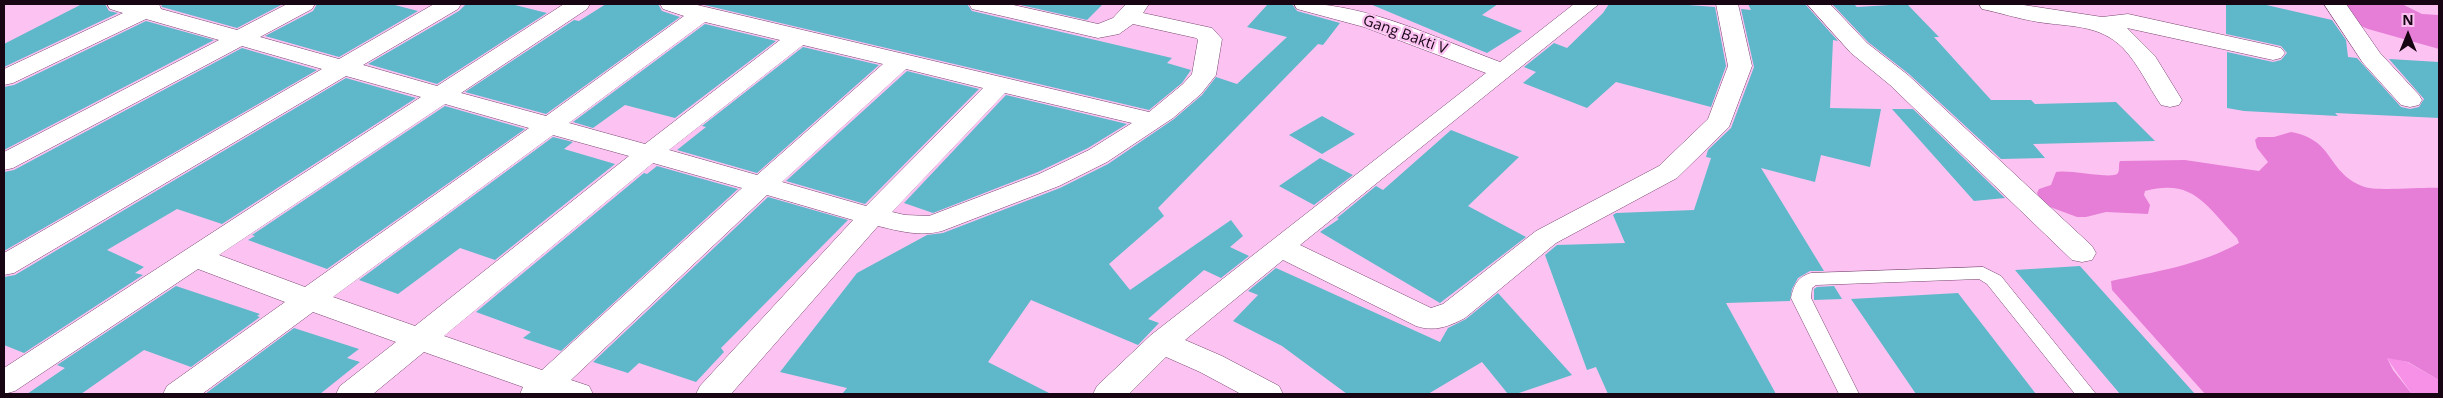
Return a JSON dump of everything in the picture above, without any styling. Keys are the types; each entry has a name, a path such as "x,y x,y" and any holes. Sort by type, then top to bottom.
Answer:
{"street":[{"path":"118,4 151,7 241,38 341,67 904,224 932,224 986,206 1050,180 1098,156 1152,120 1192,89 1204,75 1210,39 1204,34 1133,10 1116,28 1109,31 1098,31 980,4"},
{"path":"4,162 304,4"},
{"path":"4,266 450,4"},
{"path":"4,383 579,4"},
{"path":"671,4 701,14 1152,120"},
{"name":"Gang Bakti V","path":"1305,4 1372,22 1503,71"},
{"path":"1109,394 1162,343 1280,247 1588,4"},
{"path":"1280,247 1427,320 1441,318 1454,311 1546,237 1668,172 1720,122 1740,66 1727,4"},
{"path":"1818,4 1859,48 1899,80 2082,253"},
{"path":"1990,4 2032,14 2106,26 2114,30 2142,55 2170,100"},
{"path":"2335,4 2371,58 2410,100"},
{"path":"4,78 151,7"},
{"path":"179,394 550,126 701,14"},
{"path":"2106,26 2109,22 2128,21 2273,54"},
{"path":"352,394 649,153 798,37"},
{"path":"542,389 762,185 901,61"},
{"path":"712,394 872,216 1000,84"},
{"path":"195,257 309,300 421,338 542,389 578,394"},
{"path":"1162,343 1211,364 1267,394"}],"lane":[{"path":"1849,394 1801,298 1803,286 1811,280 1983,273 1994,280 2086,394"}],"shaded area":[{"path":"2338,4 2402,4 2422,14 2439,15 2439,49 2361,26"},
{"path":"2291,132 2316,142 2350,180 2362,186 2387,189 2439,188 2439,380 2408,362 2387,358 2393,370 2412,394 2205,394 2112,290 2111,281 2177,267 2209,257 2239,243 2237,238 2198,198 2176,188 2145,191 2144,195 2150,205 2148,214 2106,212 2086,217 2077,217 2050,207 2039,198 2037,193 2039,189 2051,185 2056,172 2115,175 2119,172 2120,161 2185,160 2259,171 2268,162 2257,148 2255,140 2258,137 2274,137"},
{"path":"2386,357 2407,362 2439,380 2439,394 2412,394"}],"building":[{"path":"82,4 105,4 109,11 118,13 4,67 4,44"},
{"path":"161,4 283,4 237,28 162,7"},
{"path":"317,4 391,4 418,11 339,57 265,36 313,11"},
{"path":"466,4 511,4 547,13 437,84 368,64 459,11"},
{"path":"606,4 658,4 662,11 680,17 546,114 465,92 574,20 579,21"},
{"path":"700,4 967,4 972,11 1172,58 1167,63 1191,70 1182,83 1149,110"},
{"path":"1016,4 1103,4 1087,20"},
{"path":"1268,4 1292,4 1297,11 1340,23 1323,45 1318,44 1158,208 1164,216 1109,264 1130,290 1231,220 1243,236 1230,247 1249,256 1221,278 1204,270 1148,319 1159,323 1138,345 1031,300 988,362 1051,394 842,394 847,388 780,372 857,273 927,235 943,233 1060,188 1108,164 1174,119 1202,95 1216,77 1237,84 1287,37 1247,27"},
{"path":"1370,4 1498,4 1482,15 1522,31 1487,53"},
{"path":"1609,4 1675,4 1715,7 1726,66 1711,107 1616,82 1587,108 1523,83 1536,72 1524,67 1554,43 1567,48 1603,13"},
{"path":"1748,4 1805,4 1838,41 1833,40 1830,108 1881,109 1870,167 1821,155 1815,182 1761,168 1824,271 1810,271 1798,278 1792,289 1790,301 1726,303 1776,394 1608,394 1596,367 1587,370 1545,255 1557,245 1625,243 1613,215 1616,213 1694,210 1711,158 1706,157 1708,150 1731,128 1754,67 1741,9 1751,10"},
{"path":"1832,4 1854,4 1857,7 1907,4 1939,37 1934,37 1991,100 2031,100 2035,104 2116,102 2155,141 2033,144 2045,158 2001,159 1909,74 1868,42"},
{"path":"2226,4 2262,4 2332,20 2346,40 2348,57 2357,58 2401,107 2410,109 2419,107 2424,99 2389,59 2439,62 2439,118 2335,113 2338,116 2244,111 2227,108 2227,52 2273,62 2281,60 2287,53 2281,46 2226,34"},
{"path":"146,21 214,40 4,150 4,87 14,85"},
{"path":"705,24 776,41 675,118 625,105 593,128 573,122"},
{"path":"803,47 879,65 757,173 677,150 706,127 702,126"},
{"path":"242,48 317,70 4,251 4,172 14,170"},
{"path":"907,71 979,89 865,204 786,181"},
{"path":"346,78 416,98 222,224 177,209 107,250 144,267 135,273 143,275 24,353 4,345 4,277 15,275"},
{"path":"1006,95 1127,124 1088,148 1038,172 933,213 904,203"},
{"path":"445,106 525,129 327,269 248,240 255,236 252,235"},
{"path":"1892,109 1913,109 2005,198 1974,201"},
{"path":"1322,116 1355,134 1322,154 1289,135"},
{"path":"1451,130 1519,157 1468,206 1526,237 1440,303 1320,232 1339,219 1337,218 1376,186 1383,190"},
{"path":"553,137 573,142 564,149 615,164 495,260 460,248 398,294 359,280"},
{"path":"1320,158 1353,175 1314,205 1279,186"},
{"path":"657,166 738,189 561,351 523,338 531,332 476,312 644,173 647,174"},
{"path":"768,197 848,220 721,348 724,352 696,382 639,363 628,373 593,362"},
{"path":"2080,266 2195,394 2120,394 2015,270"},
{"path":"1276,268 1440,342 1448,328 1466,319 1498,293 1572,375 1516,394 1508,394 1482,362 1428,394 1347,394 1282,346 1233,321 1258,295 1248,291"},
{"path":"176,286 260,314 257,316 260,317 191,367 144,350 81,394 27,394 65,368 57,365"},
{"path":"1834,286 1842,299 1814,300 1814,289 1817,287"},
{"path":"1958,293 2036,394 1916,394 1851,299"},
{"path":"294,328 359,349 347,358 360,362 320,394 205,394"}]}
